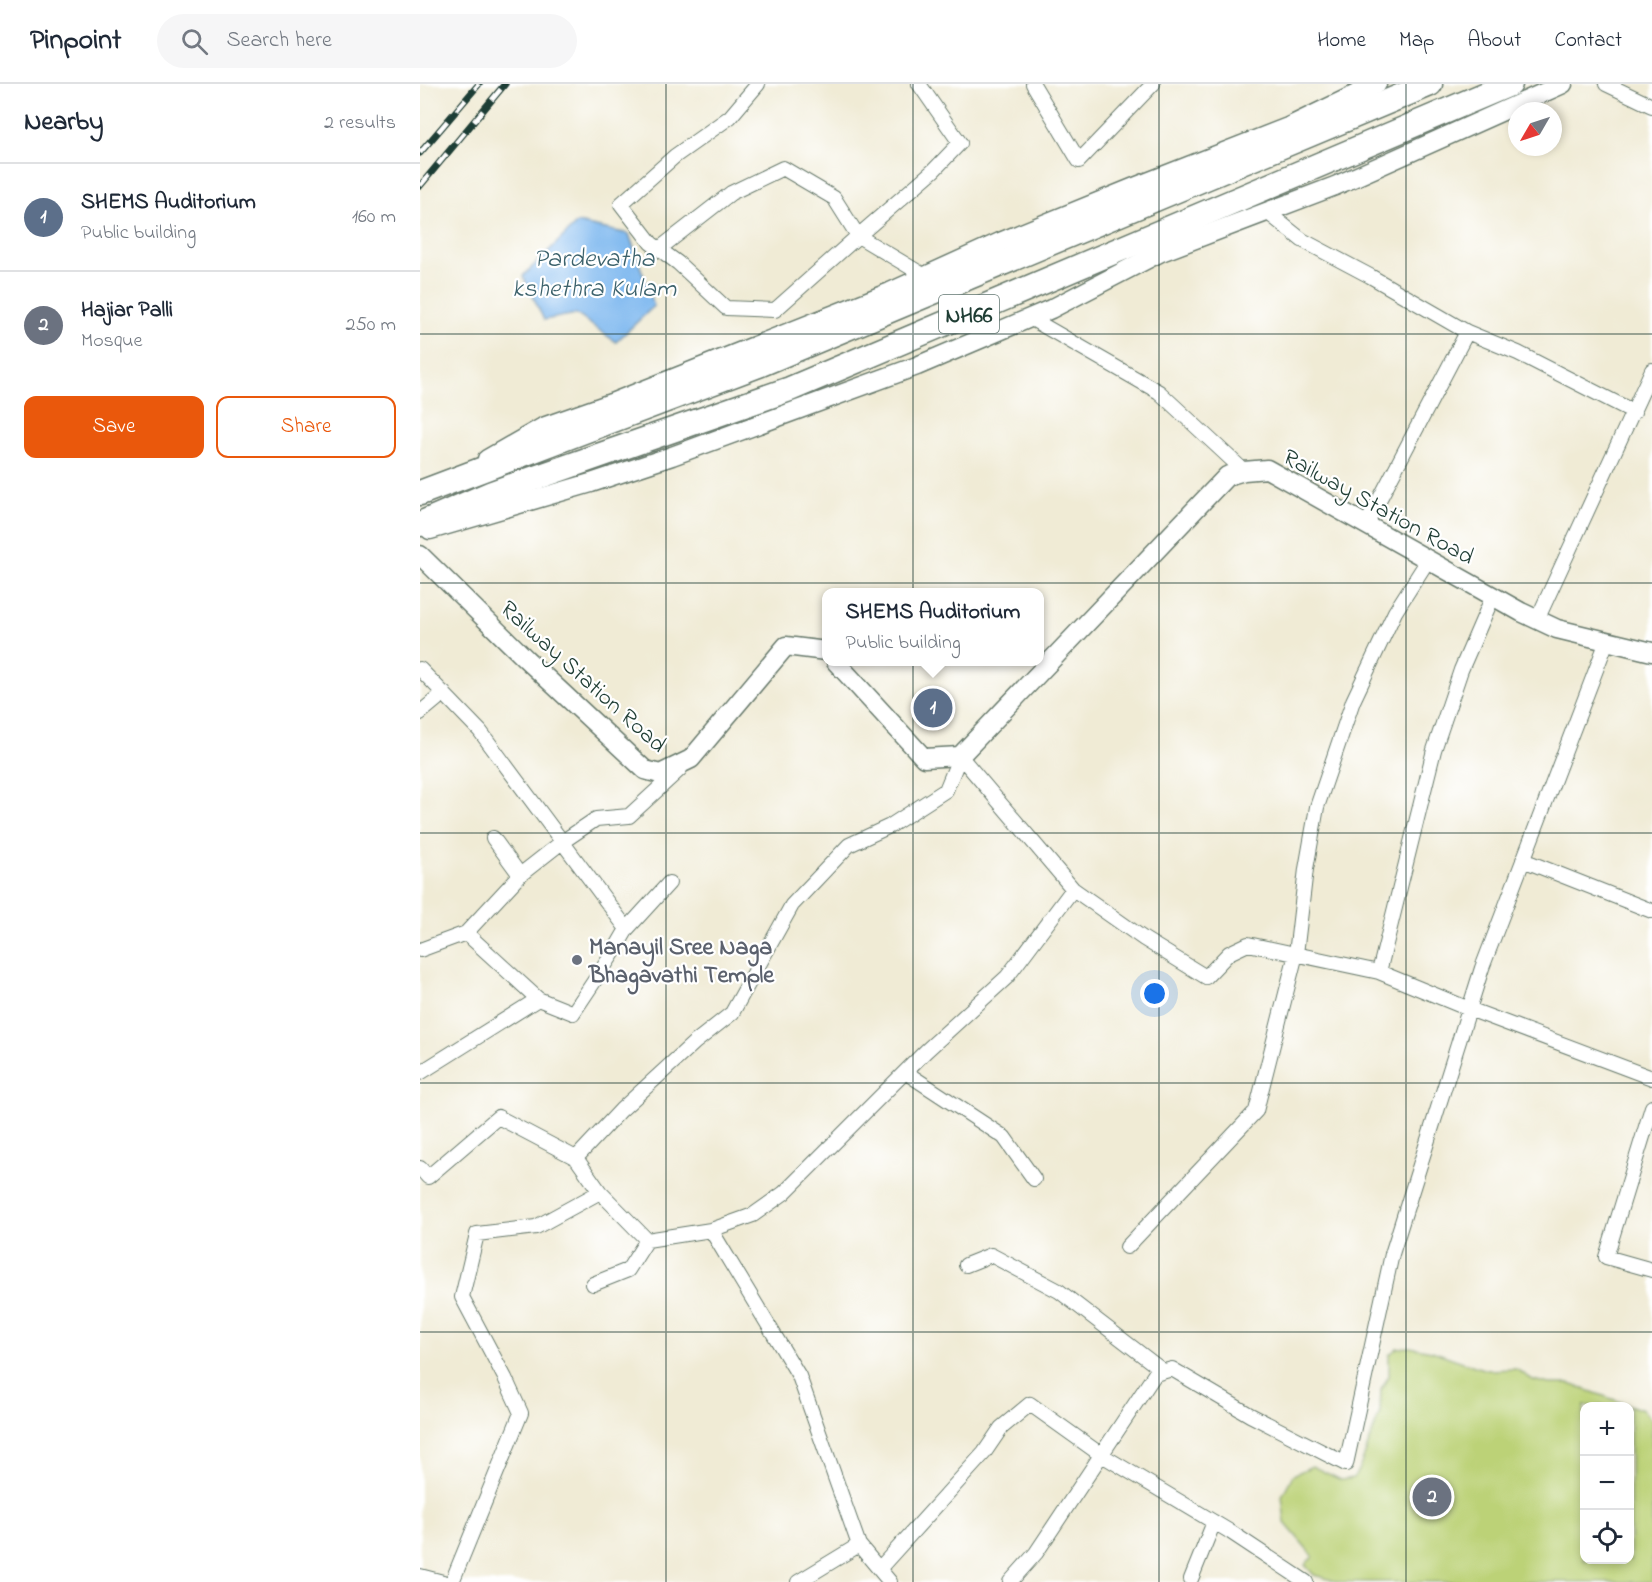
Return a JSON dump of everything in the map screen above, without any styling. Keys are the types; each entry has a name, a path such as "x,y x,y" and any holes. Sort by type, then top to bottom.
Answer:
{"highway":[{"name":"NH66","path":"431,489 772,360 1430,84"},
{"name":"NH66","path":"420,524 492,493 790,389 1510,84"}],"street":[{"path":"758,84 730,117 675,156 621,204 651,243 678,263 726,308 775,310 934,170 960,143 919,84"},
{"path":"1034,84 1079,161 1153,84"},
{"path":"431,489 543,427 622,399 879,296 1000,242 1288,127 1377,84"},
{"path":"420,533 591,483 672,456 917,366 1030,318 1161,252 1335,186 1563,84"},
{"path":"1606,84 1652,106"},
{"path":"659,249 731,193 783,168 834,198 858,236 925,276"},
{"path":"1267,212 1302,240 1467,332 1518,352 1634,412"},
{"path":"1030,318 1159,392 1244,471"},
{"path":"1366,525 1467,332"},
{"path":"1537,620 1652,370"},
{"name":"Railway Station Road","path":"960,756 1227,476 1244,471 1267,469 1492,596 1557,629 1652,652"},
{"name":"Railway Station Road","path":"420,555 526,659 645,770 660,774 691,759 786,645 822,650"},
{"path":"1127,1247 1256,1111 1296,954 1306,869 1317,807 1353,701 1395,612 1428,560"},
{"path":"1379,972 1434,750 1461,670 1492,596"},
{"path":"1010,1582 1036,1553 1155,1374 1163,1371 1172,1369 1250,1415 1346,1464 1392,1254 1482,968 1607,641"},
{"path":"840,666 924,758 960,756"},
{"path":"420,669 480,731 627,929"},
{"path":"420,713 444,693"},
{"path":"960,756 1073,889 1144,939 1206,977 1228,953 1248,944 1379,972 1469,1009 1652,1078"},
{"path":"576,1158 621,1110 694,1043 732,1013 792,905 816,879 849,845 891,826 946,790 960,756"},
{"path":"420,950 466,933 520,875 562,842 596,819 630,816 691,759"},
{"path":"493,838 520,875"},
{"path":"1523,860 1652,911"},
{"path":"466,933 537,999 573,1013 627,929 669,883"},
{"path":"593,1284 628,1270 647,1240 711,1230 753,1215 784,1194 904,1072 1007,977 1073,889"},
{"path":"420,1073 537,999"},
{"path":"904,1072 1004,1137 1034,1179"},
{"path":"1652,1107 1606,1257 1652,1269"},
{"path":"420,1168 428,1177 498,1118 576,1158 600,1192 647,1240"},
{"path":"452,1582 520,1413 505,1378 462,1297 477,1234 536,1227 600,1192"},
{"path":"711,1230 799,1376 859,1545 890,1582"},
{"path":"966,1265 991,1255 1059,1291 1163,1371"},
{"path":"879,1569 984,1454 1001,1428 1030,1404 1100,1454 1214,1522 1306,1582"},
{"path":"1191,1580 1214,1522"},
{"path":"798,1582 859,1545"},
{"path":"420,1576 443,1582"}],"green space":[{"path":"1410,1347 1432,1351 1486,1370 1516,1369 1533,1380 1549,1384 1570,1384 1621,1402 1580,1402 1580,1564 1634,1564 1634,1407 1643,1410 1652,1420 1652,1582 1339,1582 1314,1575 1305,1565 1313,1556 1285,1523 1282,1496 1293,1475 1312,1466 1341,1480 1354,1478 1380,1412 1381,1389 1389,1376 1389,1355 1397,1348"}],"water":[{"name":"Pardevatha kshethra Kulam","path":"577,223 629,234 654,306 616,342 576,314 544,320 523,276"}],"railway":[{"path":"420,153 479,84"},
{"path":"420,186 505,84"}],"place":[{"name":"SHEMS Auditorium","path":"933,708"},
{"name":"Manayil Sree Naga Bhagavathi Temple","path":"577,960"},
{"name":"Hajiar Palli","path":"1432,1497"}]}
